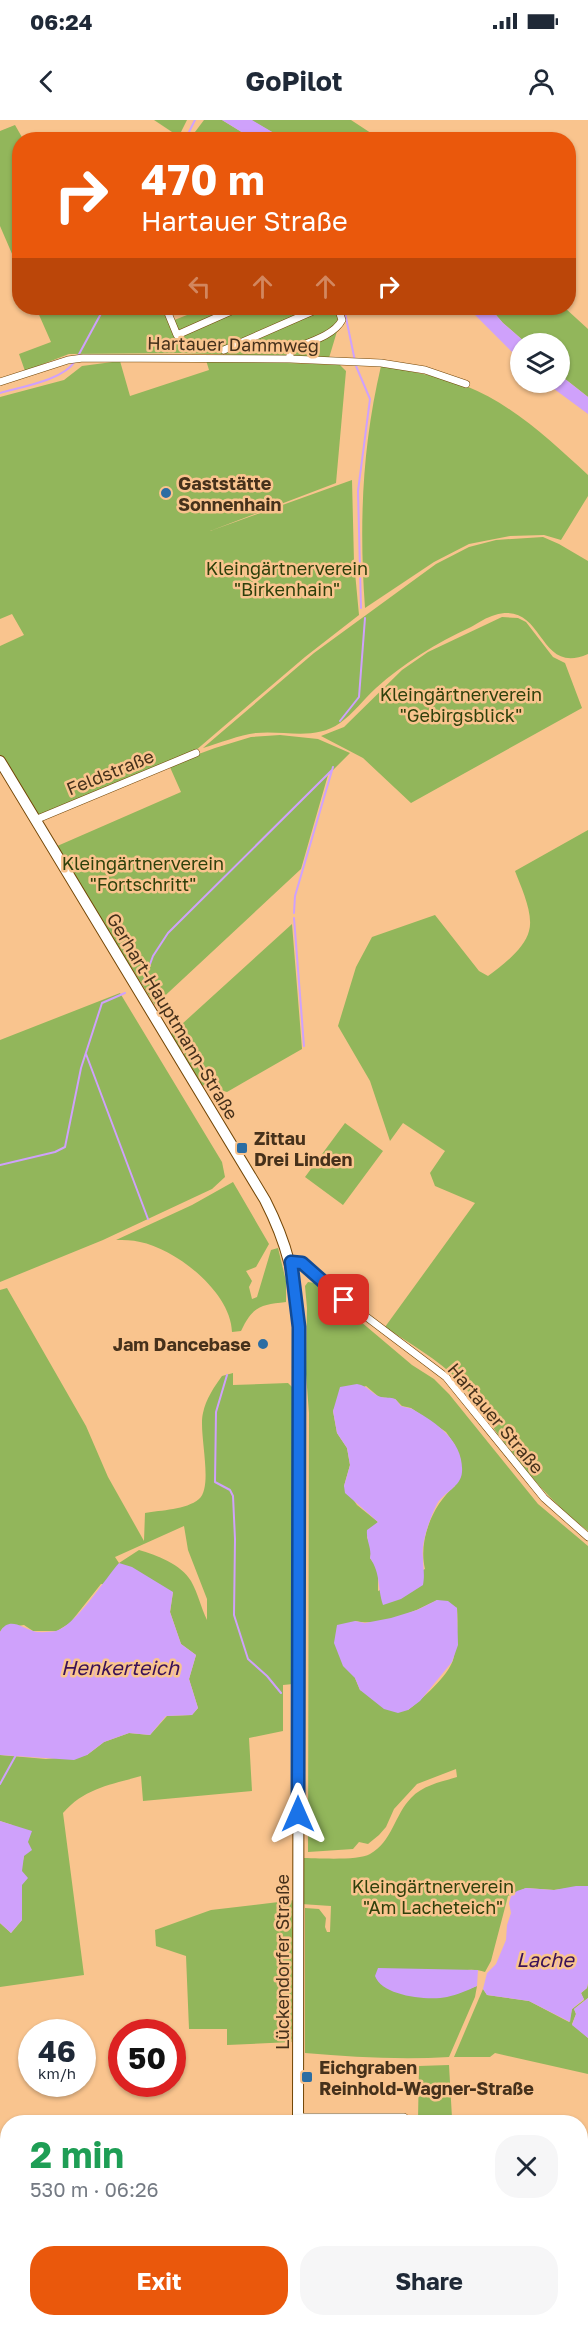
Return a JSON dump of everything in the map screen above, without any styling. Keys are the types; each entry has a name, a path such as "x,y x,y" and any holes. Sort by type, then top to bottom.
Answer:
{"main road":[{"name":"Gerhart-Hauptmann-Straße","path":"0,761 265,1200 291,1262"},
{"name":"Lückendorfer Straße","path":"291,1262 297,1300 299,1336 298,2115"}],"street":[{"path":"169,315 177,335 221,315"},
{"path":"224,350 304,315"},
{"path":"290,359 290,350 333,331 342,320 340,315"},
{"name":"Hartauer Dammweg","path":"0,382 83,358 290,359 404,365 466,384"},
{"name":"Feldstraße","path":"35,820 196,753"},
{"name":"Hartauer Straße","path":"291,1262 302,1263 344,1300 446,1377 544,1498 588,1537"}],"green space":[{"path":"154,120 187,120 181,132 172,132"},
{"path":"204,120 222,120 242,132 195,132"},
{"path":"251,120 351,120 369,132 272,132"},
{"path":"15,125 19,132 12,132 12,254 0,226 0,131"},
{"path":"39,315 166,315 169,322 187,315 342,315 329,358 181,353 69,354 25,371 19,354 51,342"},
{"path":"496,315 573,315 588,329 588,397 570,383 570,333 514,333"},
{"name":"Kleingärtnerverein \"Birkenhain\"","path":"206,360 340,365 346,371 336,483 210,531 352,480 354,562 359,615 305,657 195,751 36,816 0,757 0,646 24,635 12,614 0,619 0,397 64,380 82,366 120,361 130,396 209,370"},
{"path":"381,366 445,379 483,394 531,425 588,475 588,496 561,540 544,535 510,536 469,544 434,562 365,608 362,516 366,456"},
{"path":"543,537 588,561 588,654 571,658 559,656 523,618 511,613 495,615 445,640 409,662 376,688 345,719 330,728 320,732 299,734 256,733 203,748 314,653 436,564 469,547 496,540"},
{"name":"Kleingärtnerverein \"Gebirgsblick\"","path":"502,617 518,618 526,622 553,657 565,663 582,708 411,803 363,758 321,736 344,727 402,670 428,652"},
{"name":"Kleingärtnerverein \"Fortschritt\"","path":"280,735 318,739 350,753 328,775 301,869 155,1005 55,847 181,792 169,765 251,737"},
{"path":"588,830 588,1531 564,1511 532,1477 497,1434 459,1381 433,1359 385,1327 475,1203 435,1186 430,1173 445,1151 403,1123 390,1141 370,1081 338,1026 356,967 372,937 435,915 479,971 488,976 500,967 523,944 529,931 530,917 515,871"},
{"path":"292,924 302,1049 227,1092 202,1085 183,1055 185,1053 179,1048 171,1034"},
{"path":"120,993 222,1162 225,1177 212,1189 103,1240 0,1282 0,1040"},
{"path":"345,1123 383,1151 343,1205 305,1177"},
{"path":"233,1182 269,1244 256,1267 246,1271 252,1281 249,1287 252,1299 257,1297 271,1250 278,1248 286,1281 286,1302 258,1308 249,1316 241,1331 232,1332 229,1317 222,1302 212,1288 185,1263 154,1246 134,1241 116,1240 192,1205"},
{"name":"Kleingärtnerverein \"Am Lacheteich\"","path":"308,1282 315,1283 412,1365 434,1379 449,1394 538,1504 588,1546 588,1886 554,1890 526,1888 508,1896 491,1961 485,1972 465,1970 454,1972 403,1993 432,1997 477,1986 475,1997 449,2057 377,2058 305,2053 305,1908 319,1909 326,1918 327,1932 330,1932 331,1906 301,1904 301,1858 347,1858 370,1854 383,1842 411,1798 432,1784 457,1777 456,1769 417,1784 394,1809 386,1827 368,1844 359,1842 353,1849 308,1852 309,1413 305,1286","holes":["366,1386 379,1397 395,1399 402,1406 411,1408 446,1432 455,1445 455,1486 440,1502 429,1523 424,1546 425,1569 378,1591 378,1569 370,1558 372,1550 367,1537 378,1522 357,1505 344,1486 350,1465 347,1448 337,1433 333,1411 339,1398","437,1600 457,1608 453,1660 440,1680 408,1710 360,1690 355,1678 355,1621 386,1620 408,1614"]},
{"path":"7,1288 86,1426 108,1477 144,1541 145,1513 194,1503 203,1492 206,1471 202,1433 203,1413 208,1398 222,1376 233,1373 233,1385 288,1383 292,1387 293,1684 283,1685 283,1731 249,1738 252,1791 143,1801 141,1776 89,1793 63,1813 84,1975 0,1987 0,1923 11,1933 22,1920 24,1856 12,1825 0,1821 0,1755 46,1759 87,1755 104,1742 129,1733 150,1735 167,1716 192,1715 198,1708 189,1679 196,1655 181,1644 170,1612 173,1592 101,1584 70,1623 57,1631 33,1631 24,1625 3,1628 0,1632 0,1290","holes":["184,1526 188,1550 207,1599 207,1620 191,1581 175,1565 139,1550 119,1563 115,1557"]},
{"path":"295,1900 292,2042 227,2045 227,2029 189,2029 186,1956 156,1946 155,1930 211,1910"},
{"path":"588,1983 588,1998 574,2009 576,2014 572,2024 588,2038 588,2074 495,2053 490,2057 454,2057 483,1989 487,1995 529,2001 569,2022 572,2009 584,2000 581,1993 587,1988"},
{"path":"449,2065 452,2115 418,2115 419,2066"}],"water":[{"path":"222,120 252,120 272,132 242,132"},
{"path":"475,315 496,315 514,333 510,333 510,350"},
{"path":"570,383 588,397 588,414 560,393 570,393"},
{"path":"357,1384 378,1396 395,1399 401,1406 412,1409 440,1427 459,1451 461,1461 462,1472 459,1482 437,1504 427,1530 423,1545 423,1585 401,1599 383,1605 377,1575 370,1558 367,1534 367,1530 378,1522 345,1493 344,1486 350,1465 347,1448 337,1433 333,1411 340,1387"},
{"name":"Henkerteich","path":"119,1563 132,1567 173,1592 170,1612 181,1644 196,1655 189,1679 198,1708 192,1715 166,1716 150,1735 129,1733 104,1742 87,1755 74,1760 0,1755 0,1632 11,1624 38,1632 56,1631 64,1627 81,1612"},
{"path":"437,1600 448,1601 457,1608 458,1645 452,1662 420,1701 408,1710 398,1713 384,1709 360,1690 355,1678 343,1666 334,1643 337,1625 391,1618 417,1610"},
{"path":"0,1821 32,1831 28,1842 32,1850 24,1856 22,1871 28,1878 22,1885 22,1920 11,1933 0,1923"},
{"name":"Lache","path":"588,1886 588,1983 587,1988 581,1993 584,1999 572,2009 570,2022 529,2001 487,1995 483,1989 487,1973 496,1964 506,1940 511,1913 509,1903 511,1896 526,1888 554,1890"},
{"path":"378,1968 478,1970 477,1986 447,1997 406,1996 379,1983 375,1976"},
{"name":"Lache","path":"588,1998 588,2038 572,2025 576,2014 574,2009"}],"waterway":[{"path":"189,132 195,120"},
{"path":"78,356 100,315"},
{"path":"345,315 356,366 370,399 358,491 361,608"},
{"path":"0,393 52,378 69,368 75,361"},
{"path":"340,721 359,697 365,618"},
{"path":"294,913 295,896 333,767"},
{"path":"143,983 153,956 168,933 332,770"},
{"path":"294,918 304,1046"},
{"path":"0,1165 55,1152 65,1147 81,1068 102,1003 125,993"},
{"path":"86,1054 148,1219"},
{"path":"227,1375 216,1412 215,1482 230,1490 233,1496 234,1615 248,1659 281,1693"},
{"path":"0,1784 16,1755"}],"place":[{"name":"Gaststätte Sonnenhain","path":"166,493"},
{"name":"Zittau Drei Linden","path":"242,1148"},
{"name":"Jam Dancebase","path":"263,1344"},
{"name":"Eichgraben Reinhold-Wagner-Straße","path":"307,2077"}],"route":[{"path":"298,1814 299,1327 291,1262 302,1263 344,1300"}]}
